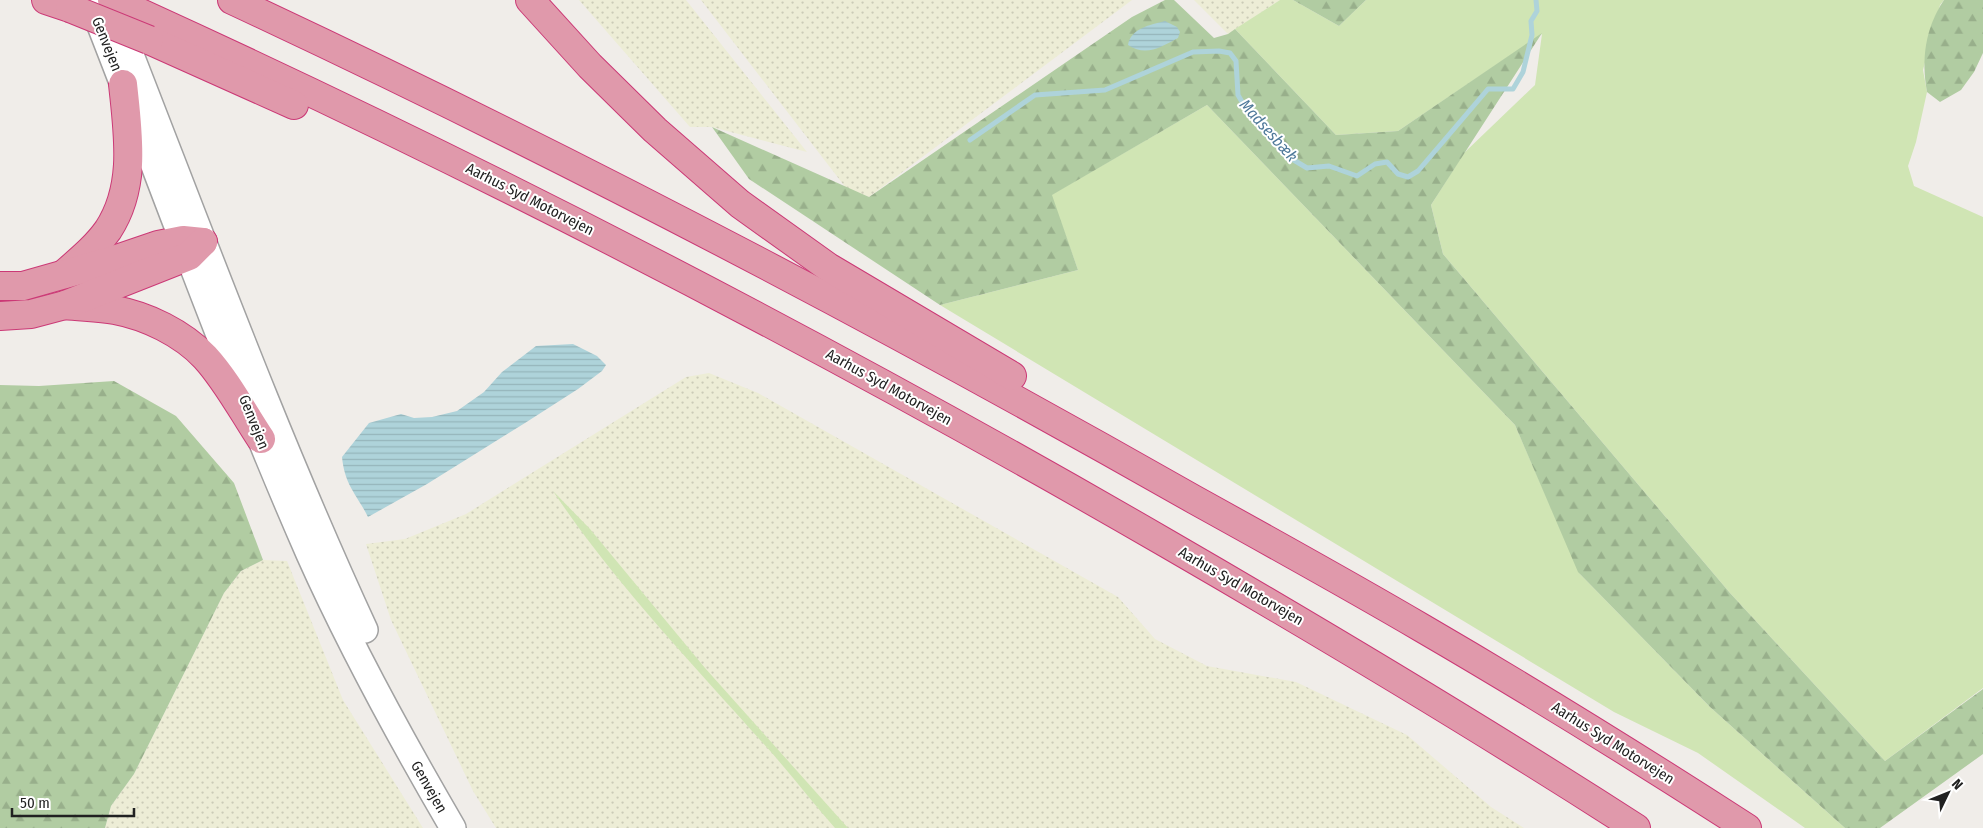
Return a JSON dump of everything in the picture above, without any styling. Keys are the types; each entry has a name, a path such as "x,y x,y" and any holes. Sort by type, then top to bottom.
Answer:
{"highway":[{"name":"Aarhus Syd Motorvejen","path":"111,0 436,152 783,329 1045,473 1391,674 1636,828"},
{"name":"Aarhus Syd Motorvejen","path":"232,0 455,106 627,192 808,286 1138,467 1418,625 1618,744 1747,828"},
{"path":"530,0 590,66 655,130 740,204 828,267 1108,434 1138,467"},
{"path":"68,3 433,169 591,230"},
{"path":"64,274 91,250 108,230 119,208 129,163 123,84"},
{"path":"0,286 23,286 149,248 192,246"},
{"path":"0,316 31,314 65,305 192,246"},
{"path":"65,305 115,310 139,316 162,326 184,340 205,357 220,376 261,439"}],"street":[{"name":"Genvejen","path":"111,0 192,246 261,439 310,556 355,650 409,754 453,828"},
{"name":"Genvejen","path":"68,3 123,84 192,246 278,432 327,548 366,633 465,828"}],"green space":[{"path":"579,0 686,0 807,152 712,127 690,127"},
{"path":"701,0 1132,0 869,197 846,188"},
{"path":"1165,0 1174,0 1214,38 1228,34 1235,29 1336,135 1398,131 1542,33 1431,205 1443,254 1730,593 1885,761 1983,689 1983,754 1880,828 1845,828 1710,707 1578,572 1515,425 1207,105 1052,195 1078,270 940,305 749,179 712,127 869,197 1132,17"},
{"path":"1194,0 1280,0 1228,34"},
{"path":"1280,0 1293,0 1339,26 1366,0 1944,0 1940,5 1923,70 1927,92 1916,142 1908,166 1914,186 1983,217 1983,688 1885,761 1730,593 1443,254 1431,205 1464,153 1535,85 1542,34 1398,131 1336,135 1235,29"},
{"path":"1293,0 1366,0 1339,26"},
{"path":"1944,0 1983,0 1983,53 1974,72 1961,90 1940,102 1927,92 1924,68 1926,44 1932,22"},
{"path":"1207,105 1515,425 1580,574 1710,707 1845,828 1805,828 1698,753 1614,712 940,305 1078,270 1051,195"},
{"path":"709,373 758,393 1118,597 1155,639 1207,666 1296,682 1407,735 1491,807 1524,828 496,828 473,791 391,620 366,544 405,539 466,514 686,377"},
{"path":"114,381 176,416 234,483 263,560 241,571 224,593 134,774 111,806 105,828 0,828 0,385 39,386"},
{"path":"553,491 590,529 705,668 848,828 835,828 771,752 679,650 601,557"},
{"path":"263,560 287,561 343,700 423,828 105,828 111,806 134,774 224,593 241,571"}],"water":[{"path":"1165,21 1177,27 1180,32 1178,38 1159,47 1147,50 1135,49 1128,45 1130,39 1137,31"},
{"path":"573,344 597,356 606,365 602,371 525,423 427,484 368,517 348,482 342,457 369,423 401,414 414,418 432,417 457,411 484,392 502,372 536,346"}],"waterway":[{"name":"Madsesbæk","path":"970,140 1035,95 1105,90 1193,52 1219,51 1230,53 1236,61 1238,95 1245,107 1260,118 1278,138 1292,159 1307,168 1329,166 1357,176 1375,164 1387,162 1398,174 1408,177 1418,171 1488,89 1513,89 1523,72 1532,35 1531,21 1537,11 1536,0"}]}
